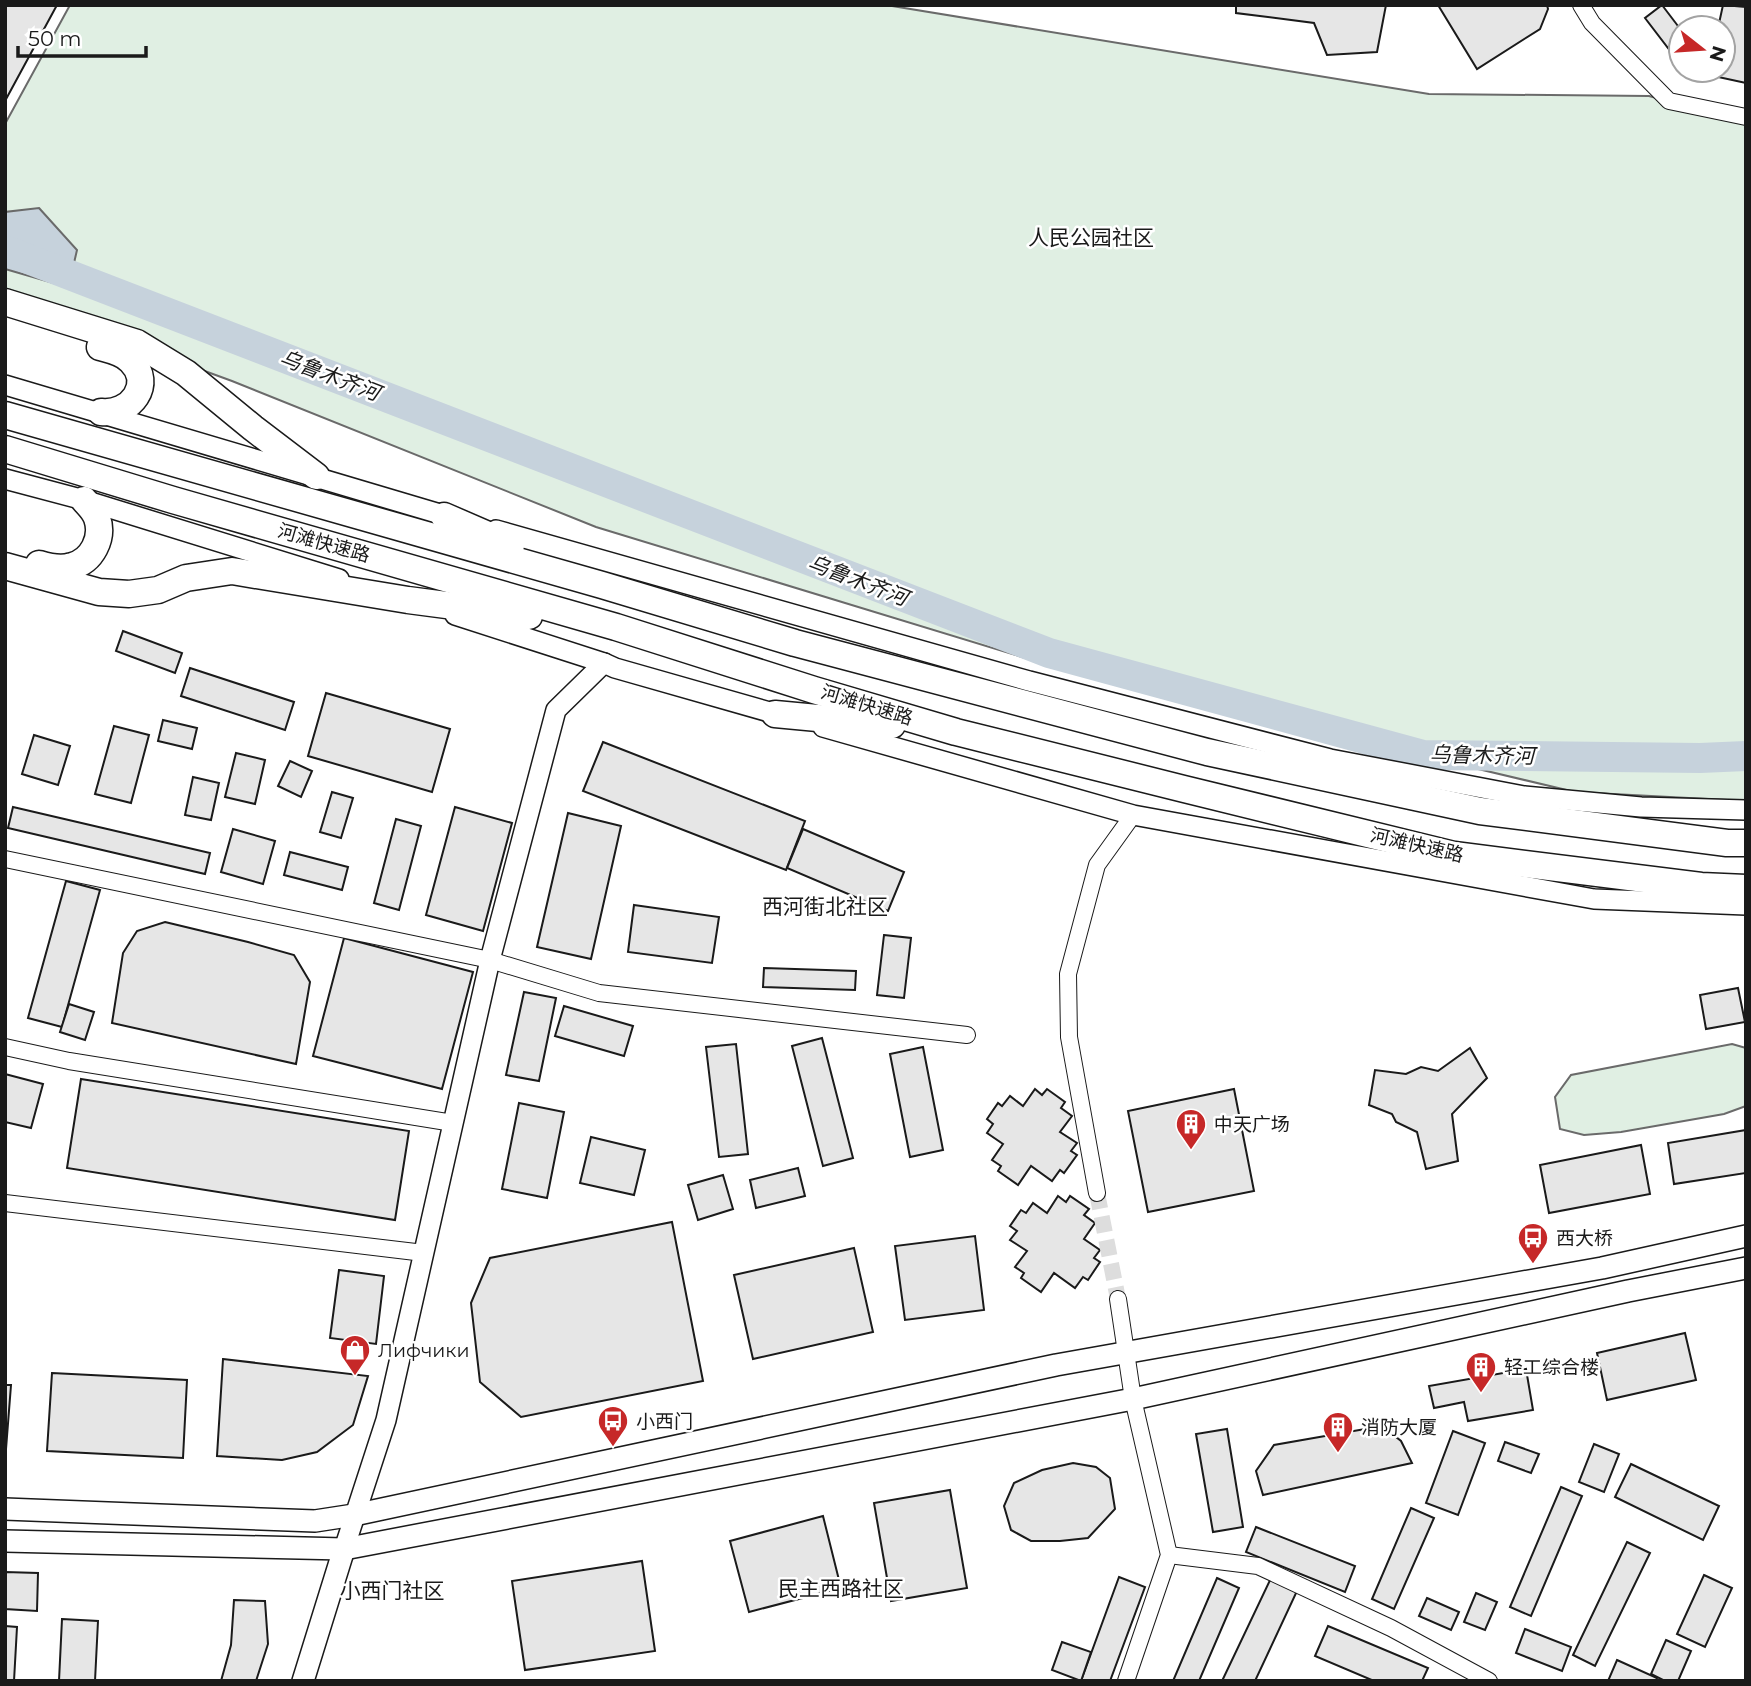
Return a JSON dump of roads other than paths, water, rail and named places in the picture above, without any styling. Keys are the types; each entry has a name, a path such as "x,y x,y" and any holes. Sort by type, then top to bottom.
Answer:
{"highway":[{"path":"5,302 137,343 186,373 316,476"},
{"path":"5,317 130,359 140,377 136,397 121,411 101,412"},
{"name":"河滩快速路","path":"5,415 602,585 795,643 1207,752 1480,811 1746,844"},
{"name":"河滩快速路","path":"5,449 616,627 956,732 1454,855 1701,886 1746,888"},
{"path":"5,555 57,568 81,563 90,555 99,532 98,520 83,500"},
{"path":"444,516 602,585"},
{"path":"5,566 99,592 129,594 159,590 186,579 232,571 408,600 616,627"},
{"path":"775,713 956,732"},
{"path":"1323,823 1455,873"}],"main road":[{"path":"5,1509 315,1521 354,1515 1056,1365 1602,1268 1746,1236"},
{"path":"5,1541 344,1549 1133,1399 1615,1294 1746,1269"},
{"path":"303,1681 344,1549"}],"street":[{"path":"1581,5 1592,23 1669,101 1746,117"},
{"path":"5,384 444,516 1029,681 1329,759 1524,796 1641,807 1746,810"},
{"path":"5,479 83,500 408,600 615,668 1133,815 1594,899 1746,905"},
{"path":"344,1549 386,1420 490,960 556,710 604,663"},
{"path":"1097,1193 1069,1037 1068,974 1097,865 1133,815"},
{"path":"5,859 490,960 599,993 967,1035"},
{"path":"5,1047 69,1061 453,1123"},
{"path":"5,1203 424,1253"},
{"path":"1118,1299 1133,1399 1170,1555 1126,1681"},
{"path":"1170,1555 1258,1566 1391,1628 1489,1681"}],"waterway":[{"name":"乌鲁木齐河","path":"5,250 1049,653 1423,755 1700,758 1746,756"}],"tunnel":[{"path":"1097,1193 1118,1299"}],"place":[{"name":"中天广场","path":"1191,1151"},
{"name":"西大桥","path":"1533,1265"},
{"name":"Лифчики","path":"355,1377"},
{"name":"轻工综合楼","path":"1481,1394"},
{"name":"小西门","path":"613,1448"},
{"name":"消防大厦","path":"1338,1454"}],"district":[{"name":"人民公园社区","path":"1091,237"},
{"name":"西河街北社区","path":"825,906"},
{"name":"民主西路社区","path":"841,1588"},
{"name":"小西门社区","path":"392,1590"}]}
